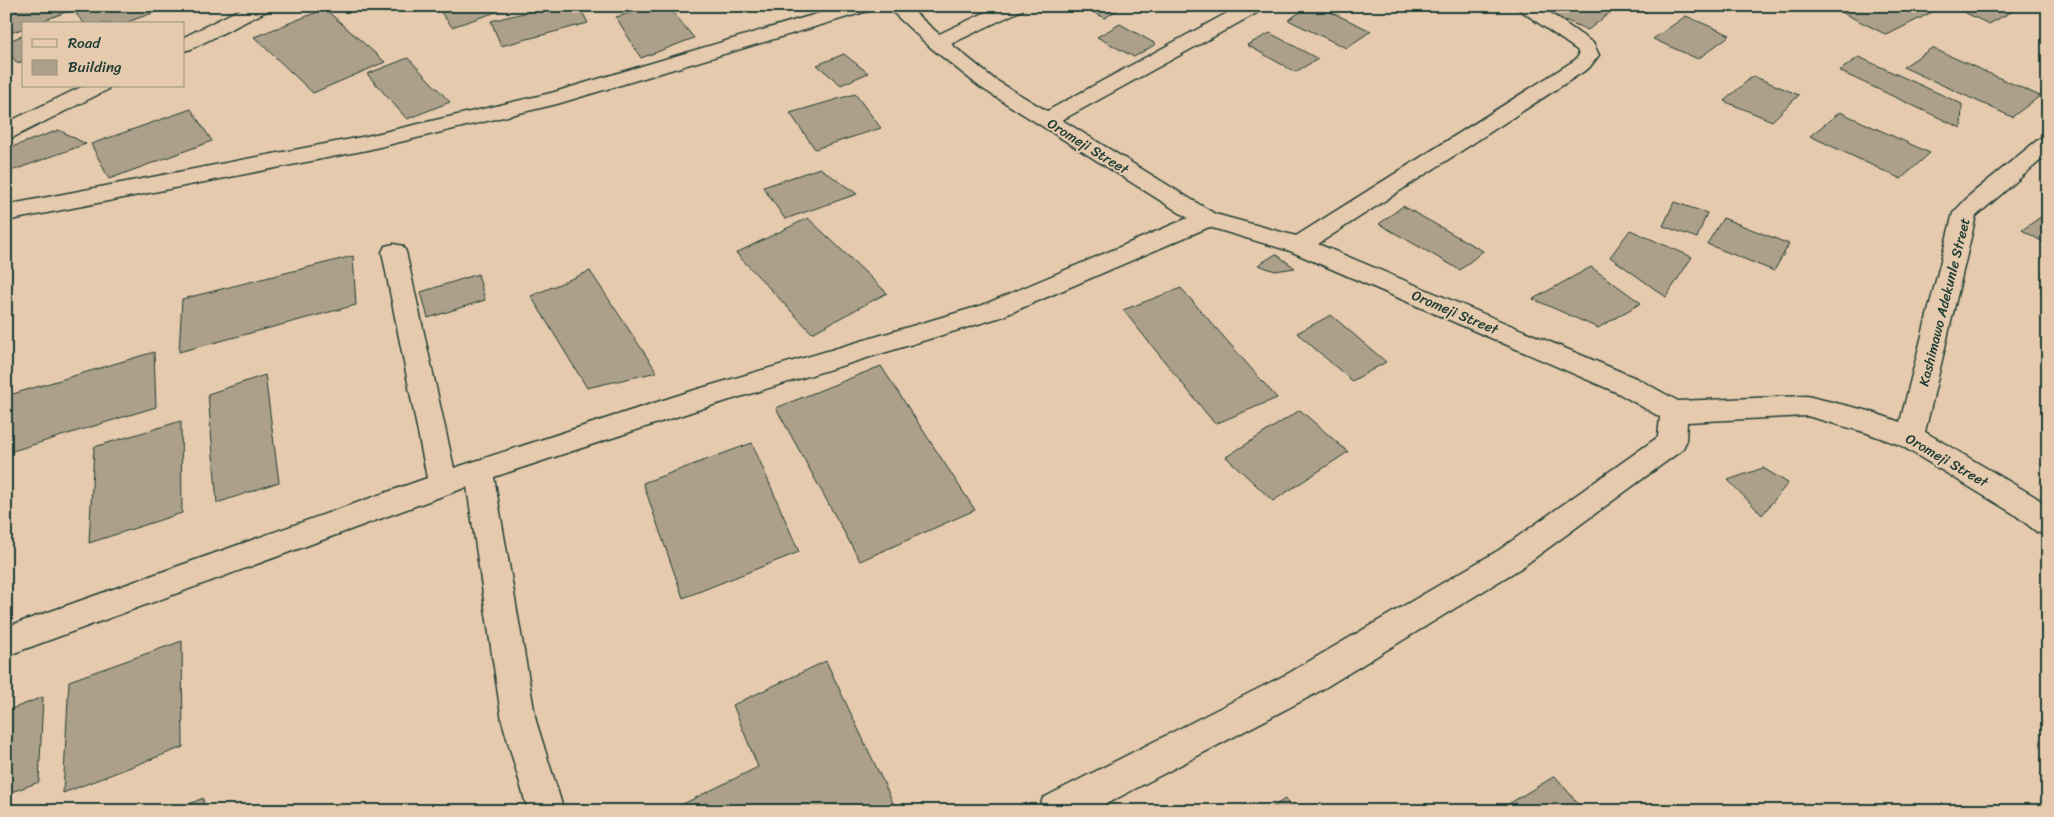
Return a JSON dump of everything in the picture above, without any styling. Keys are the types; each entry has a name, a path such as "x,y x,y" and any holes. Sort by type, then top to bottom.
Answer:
{"street":[{"path":"185,44 262,6"},
{"path":"6,213 367,143 557,98 864,6"},
{"name":"Oromeji Street","path":"894,6 987,83 1207,219 1299,245 1628,386 1674,412 1807,406 1869,422 1910,437 2024,504 2048,523"},
{"path":"937,43 1016,6"},
{"path":"1046,120 1255,6"},
{"path":"1299,245 1582,64 1589,55 1586,47 1527,6"},
{"path":"6,132 96,88"},
{"name":"Kashimawo Adekunle Street","path":"1910,437 1965,214 1978,200 2048,144"},
{"path":"6,642 479,471 688,402 992,311 1207,219"},
{"path":"394,252 443,484"},
{"path":"1056,811 1301,684 1510,559 1672,442 1674,412"},
{"path":"479,471 519,721 546,811"}],"building":[{"path":"17,6 81,6 40,22 22,22 22,29 6,35 6,10"},
{"path":"98,6 154,6 158,11 128,22 83,22 76,14"},
{"path":"436,6 514,6 452,27"},
{"path":"552,6 579,6 588,23 501,46 491,21"},
{"path":"656,6 668,6 694,38 641,58 616,17"},
{"path":"1080,6 1123,6 1105,18"},
{"path":"1310,6 1318,6 1371,31 1346,48 1288,20"},
{"path":"1532,6 1614,6 1617,7 1588,30"},
{"path":"1629,6 1652,6 1645,13"},
{"path":"1829,6 1936,6 1940,8 1887,35"},
{"path":"1951,6 2003,6 2013,11 1989,24"},
{"path":"325,9 385,62 313,93 254,37"},
{"path":"1686,16 1730,35 1698,59 1653,39"},
{"path":"1120,24 1156,44 1134,57 1097,37"},
{"path":"1270,33 1318,59 1295,72 1247,45"},
{"path":"22,36 22,62 17,63 6,49 6,42"},
{"path":"1932,48 2040,96 2012,117 1903,67"},
{"path":"844,54 868,73 841,85 817,65"},
{"path":"1859,57 1962,104 1961,128 1839,71"},
{"path":"408,58 450,102 407,119 367,74"},
{"path":"1753,76 1799,95 1772,121 1724,101"},
{"path":"855,94 881,128 815,149 790,113"},
{"path":"191,109 212,141 109,179 91,144"},
{"path":"1840,112 1930,153 1901,179 1810,136"},
{"path":"59,130 86,144 11,171 6,158 6,149"},
{"path":"820,168 857,194 785,219 763,187"},
{"path":"1674,202 1707,213 1697,238 1663,226"},
{"path":"1403,206 1483,251 1460,270 1379,224"},
{"path":"2048,212 2048,245 2022,230"},
{"path":"808,218 887,293 812,333 736,253"},
{"path":"1723,218 1789,244 1774,271 1707,244"},
{"path":"1630,230 1692,257 1666,297 1610,257"},
{"path":"1276,254 1295,268 1275,271 1258,265"},
{"path":"353,256 356,305 179,352 182,299"},
{"path":"1591,267 1641,303 1598,328 1533,299"},
{"path":"590,271 657,372 587,388 531,296"},
{"path":"478,274 485,300 428,318 421,292"},
{"path":"1181,288 1277,398 1215,424 1123,310"},
{"path":"1331,315 1386,362 1352,381 1297,333"},
{"path":"154,352 156,407 6,453 6,396"},
{"path":"881,366 975,510 860,561 776,408"},
{"path":"265,375 279,482 217,503 208,394"},
{"path":"1300,410 1348,452 1273,501 1226,457"},
{"path":"181,421 182,513 89,543 94,447"},
{"path":"752,443 799,552 683,598 643,483"},
{"path":"1763,468 1788,483 1762,515 1728,480"},
{"path":"182,641 183,747 63,793 69,681"},
{"path":"826,661 897,811 669,811 758,767 733,705"},
{"path":"43,697 39,782 6,794 6,711"},
{"path":"1555,776 1584,811 1497,811"},
{"path":"203,798 204,811 173,811"},
{"path":"1285,799 1294,811 1267,811"}]}
